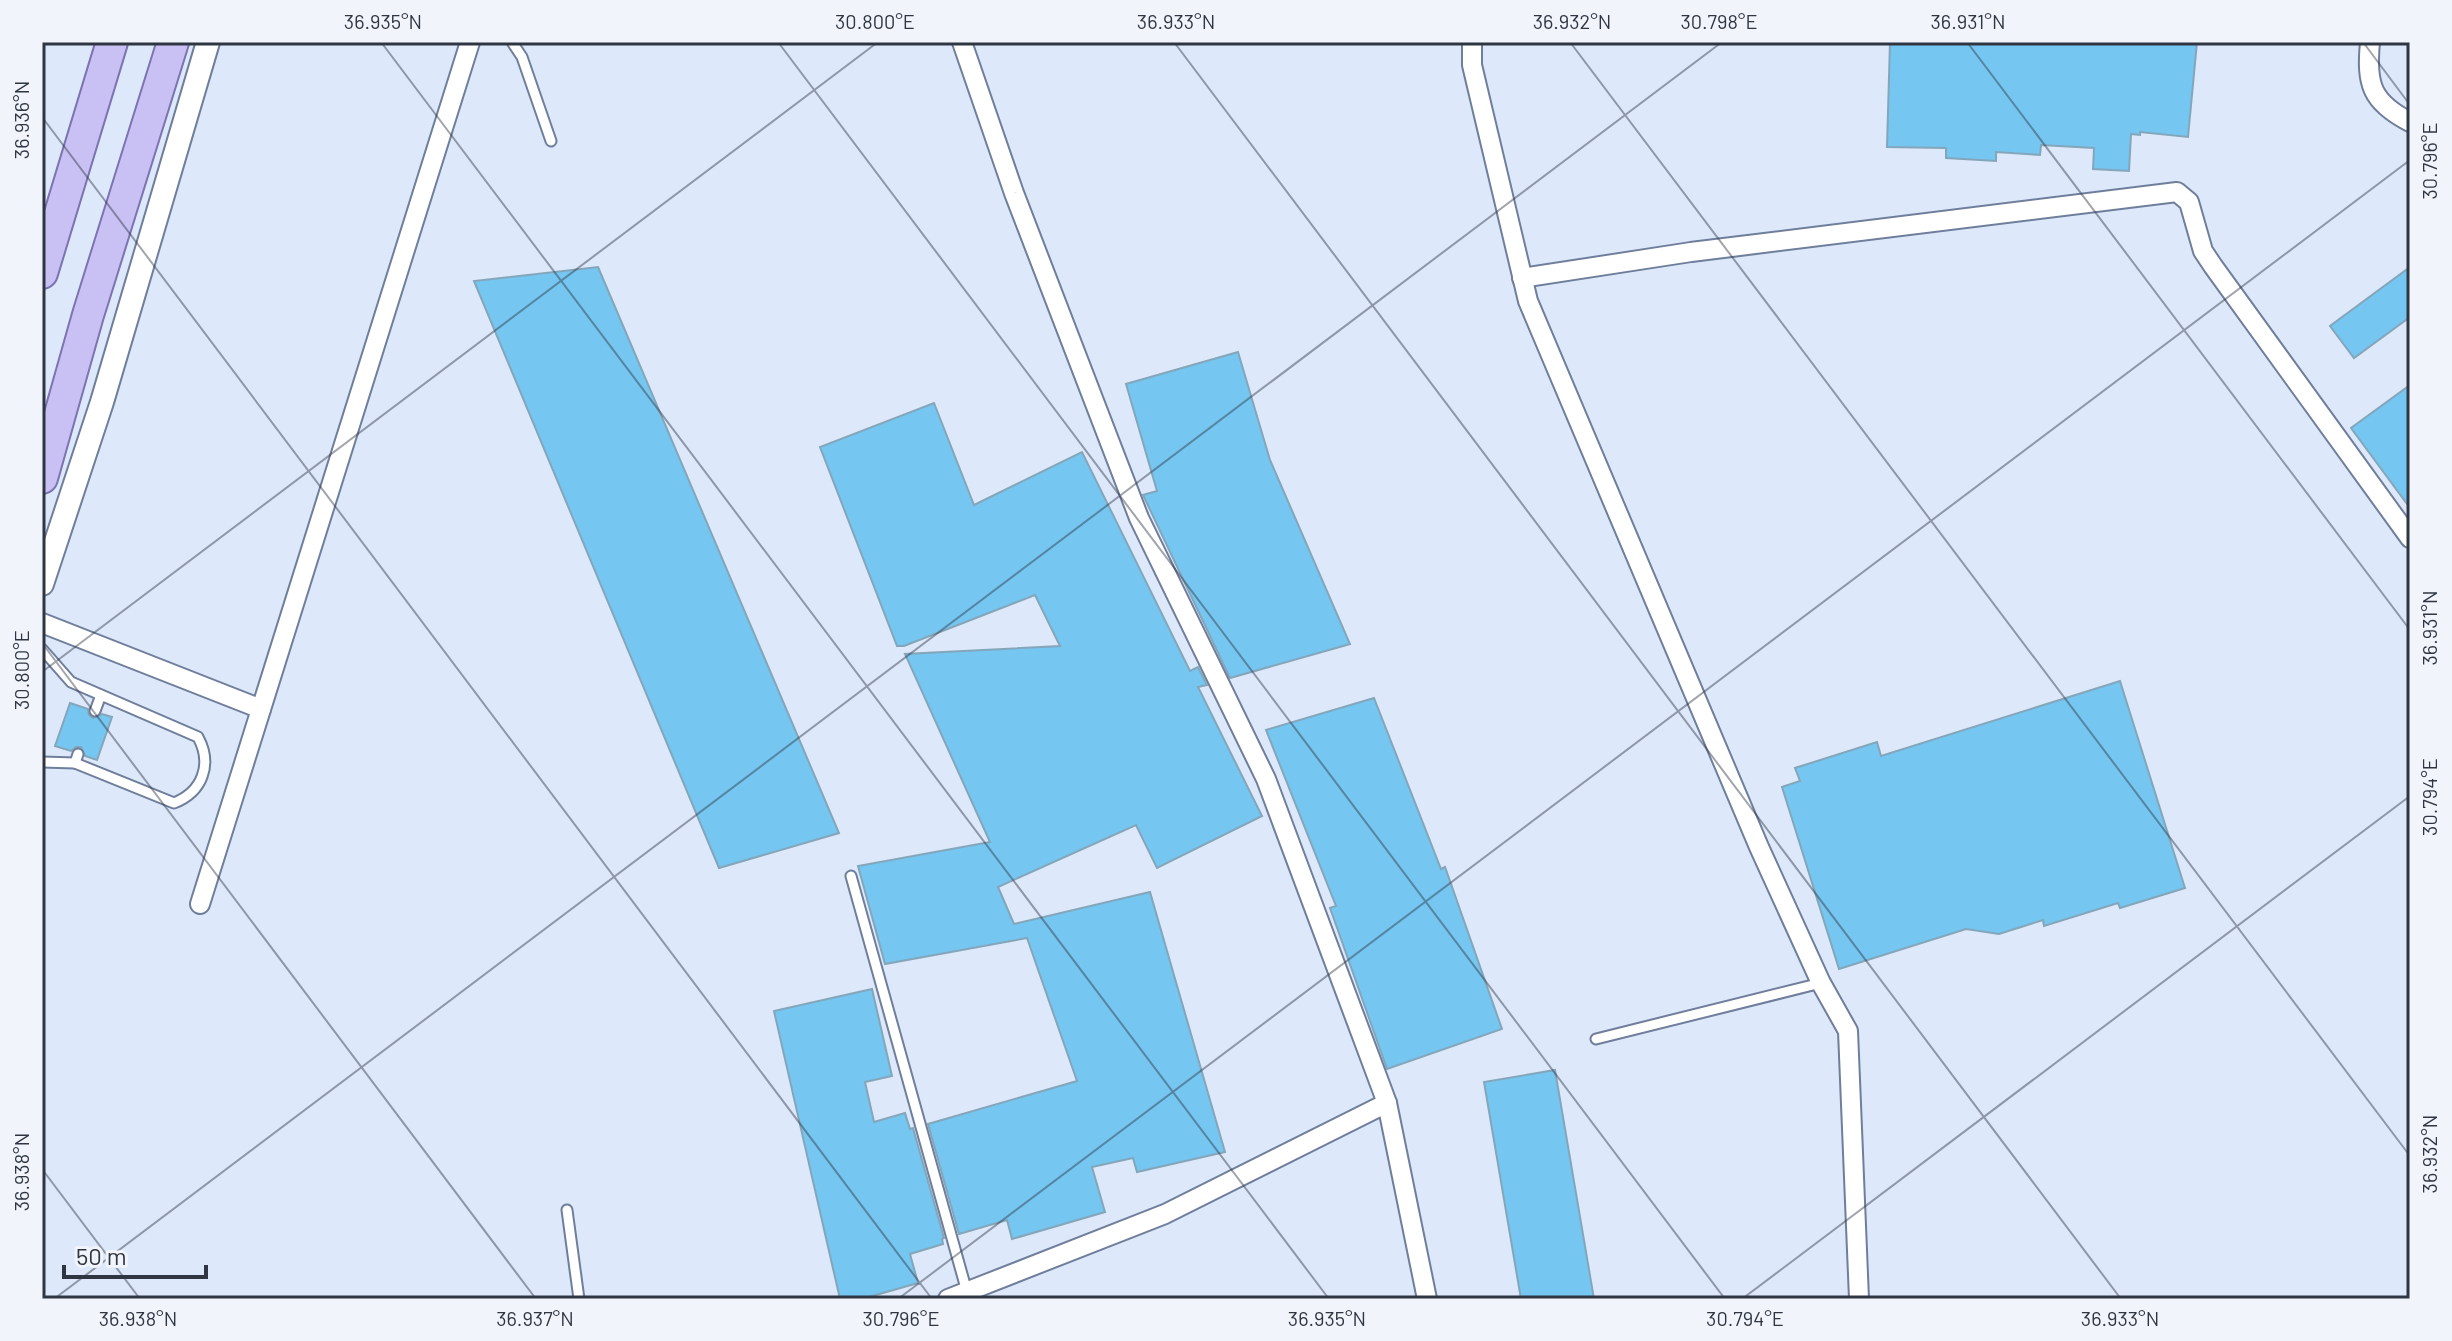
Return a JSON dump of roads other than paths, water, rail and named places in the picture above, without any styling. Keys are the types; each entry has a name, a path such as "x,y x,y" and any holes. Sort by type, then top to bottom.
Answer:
{"main road":[{"path":"42,273 112,42"},
{"path":"42,478 88,315 173,42"}],"street":[{"path":"42,584 102,402 208,42"},
{"path":"200,904 470,42"},
{"path":"962,42 1014,193 1139,518 1266,779 1387,1103 1427,1299"},
{"path":"1472,42 1472,65 1528,301 1759,847 1821,983 1848,1031 1859,1299"},
{"path":"2370,42 2368,70 2372,88 2383,105 2410,122"},
{"path":"1522,278 1691,252 2177,192 2189,202 2197,234 2208,258 2410,538"},
{"path":"42,623 261,709"},
{"path":"948,1299 1165,1214 1387,1103"}],"lane":[{"path":"512,42 522,57 551,141"},
{"path":"42,649 71,682 198,737 205,756 204,775 193,792 174,803 77,758 42,762"},
{"path":"95,711 101,695"},
{"path":"851,876 967,1292"},
{"path":"1596,1039 1821,983"},
{"path":"567,1210 579,1299"}]}
